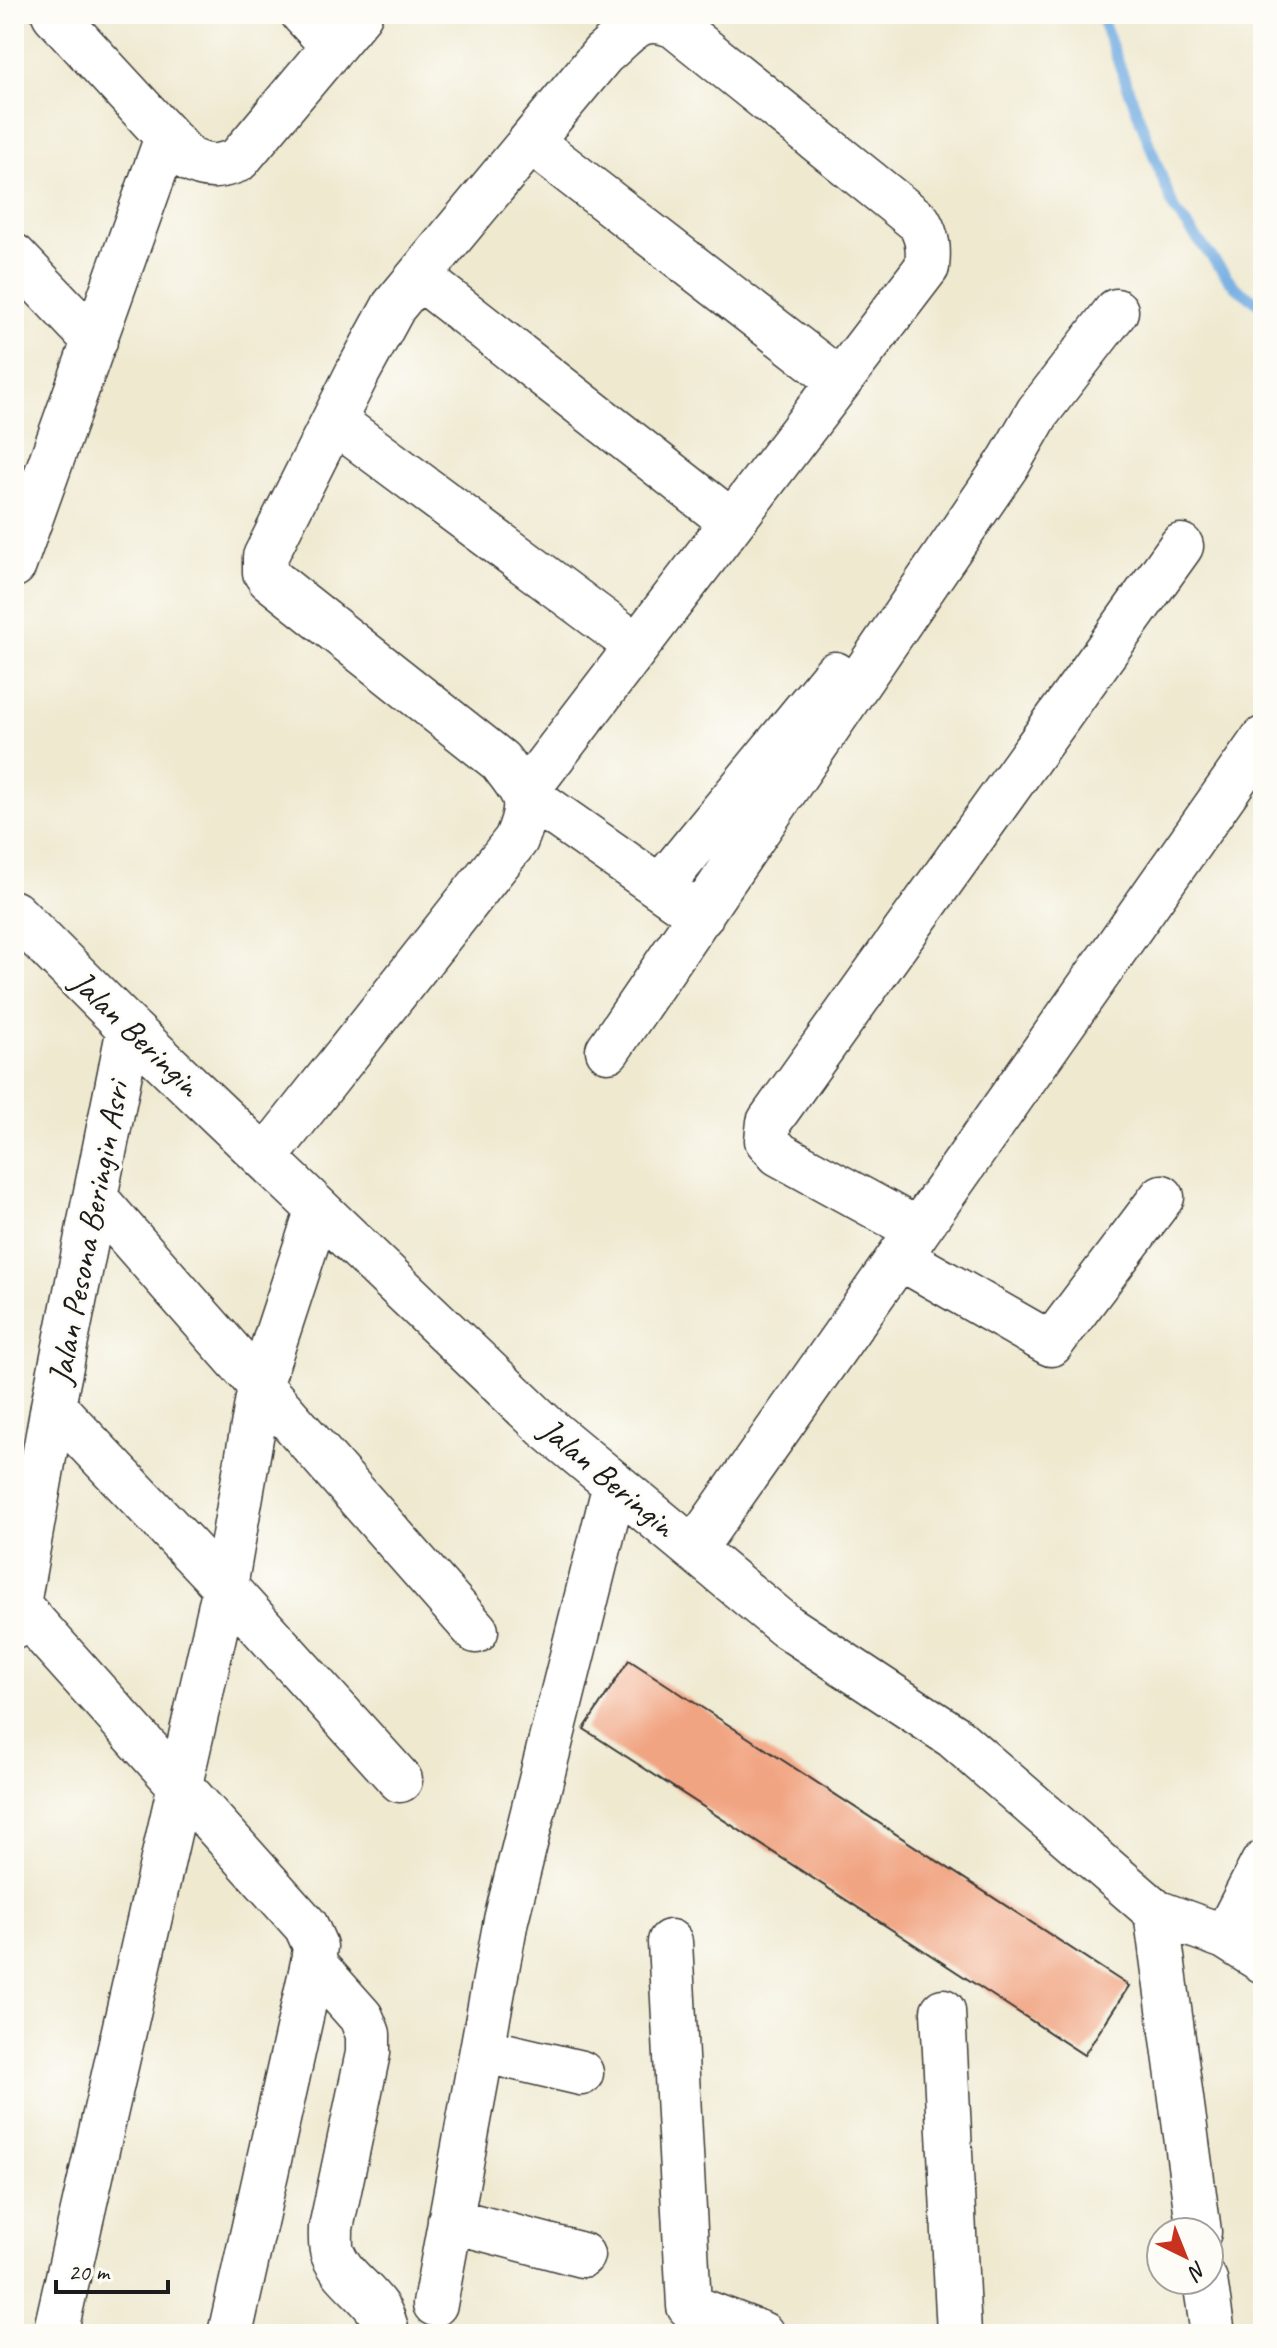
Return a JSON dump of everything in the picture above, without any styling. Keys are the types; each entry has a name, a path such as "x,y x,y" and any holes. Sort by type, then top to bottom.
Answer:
{"street":[{"path":"54,14 187,158 202,167 221,167 238,160 346,30 303,14"},
{"path":"265,1158 516,840 526,815 525,793 927,267 927,236 919,222 675,26 646,17 603,54 394,306 265,557 265,572 500,761 525,793 701,916"},
{"path":"15,562 167,137"},
{"path":"531,142 840,381"},
{"path":"14,256 95,341"},
{"path":"419,277 732,522"},
{"path":"608,1050 1009,462 1038,412 1116,311"},
{"path":"334,421 637,646"},
{"path":"661,886 1009,462"},
{"path":"1162,1197 1051,1344 779,1154 767,1140 769,1122 1181,546"},
{"path":"694,1549 1263,739"},
{"name":"Jalan Beringin","path":"14,913 129,1028 546,1427 786,1626 953,1736 1156,1912 1225,1937 1263,1961"},
{"name":"Jalan Pesona Beringin Asri","path":"16,1616 53,1406 129,1028"},
{"path":"96,1199 476,1631"},
{"path":"55,2334 225,1587 260,1386 318,1209"},
{"path":"53,1406 225,1587 400,1780"},
{"path":"435,2304 506,1920 615,1484"},
{"path":"16,1616 179,1784 306,1926 315,1946 230,2334"},
{"path":"1225,1937 1263,1863"},
{"path":"1156,1912 1197,2216"},
{"path":"670,1942 689,2306 762,2334"},
{"path":"313,1963 361,2017 368,2034 368,2053 331,2228 332,2253 350,2280 376,2304 387,2334"},
{"path":"943,2011 959,2334"},
{"path":"482,2050 581,2073"},
{"path":"450,2220 582,2255"},
{"path":"1207,2296 1213,2334"}],"building":[{"path":"629,1660 1129,1986 1084,2055 584,1729"}],"waterway":[{"path":"1100,14 1174,209 1235,287 1263,306"}]}
